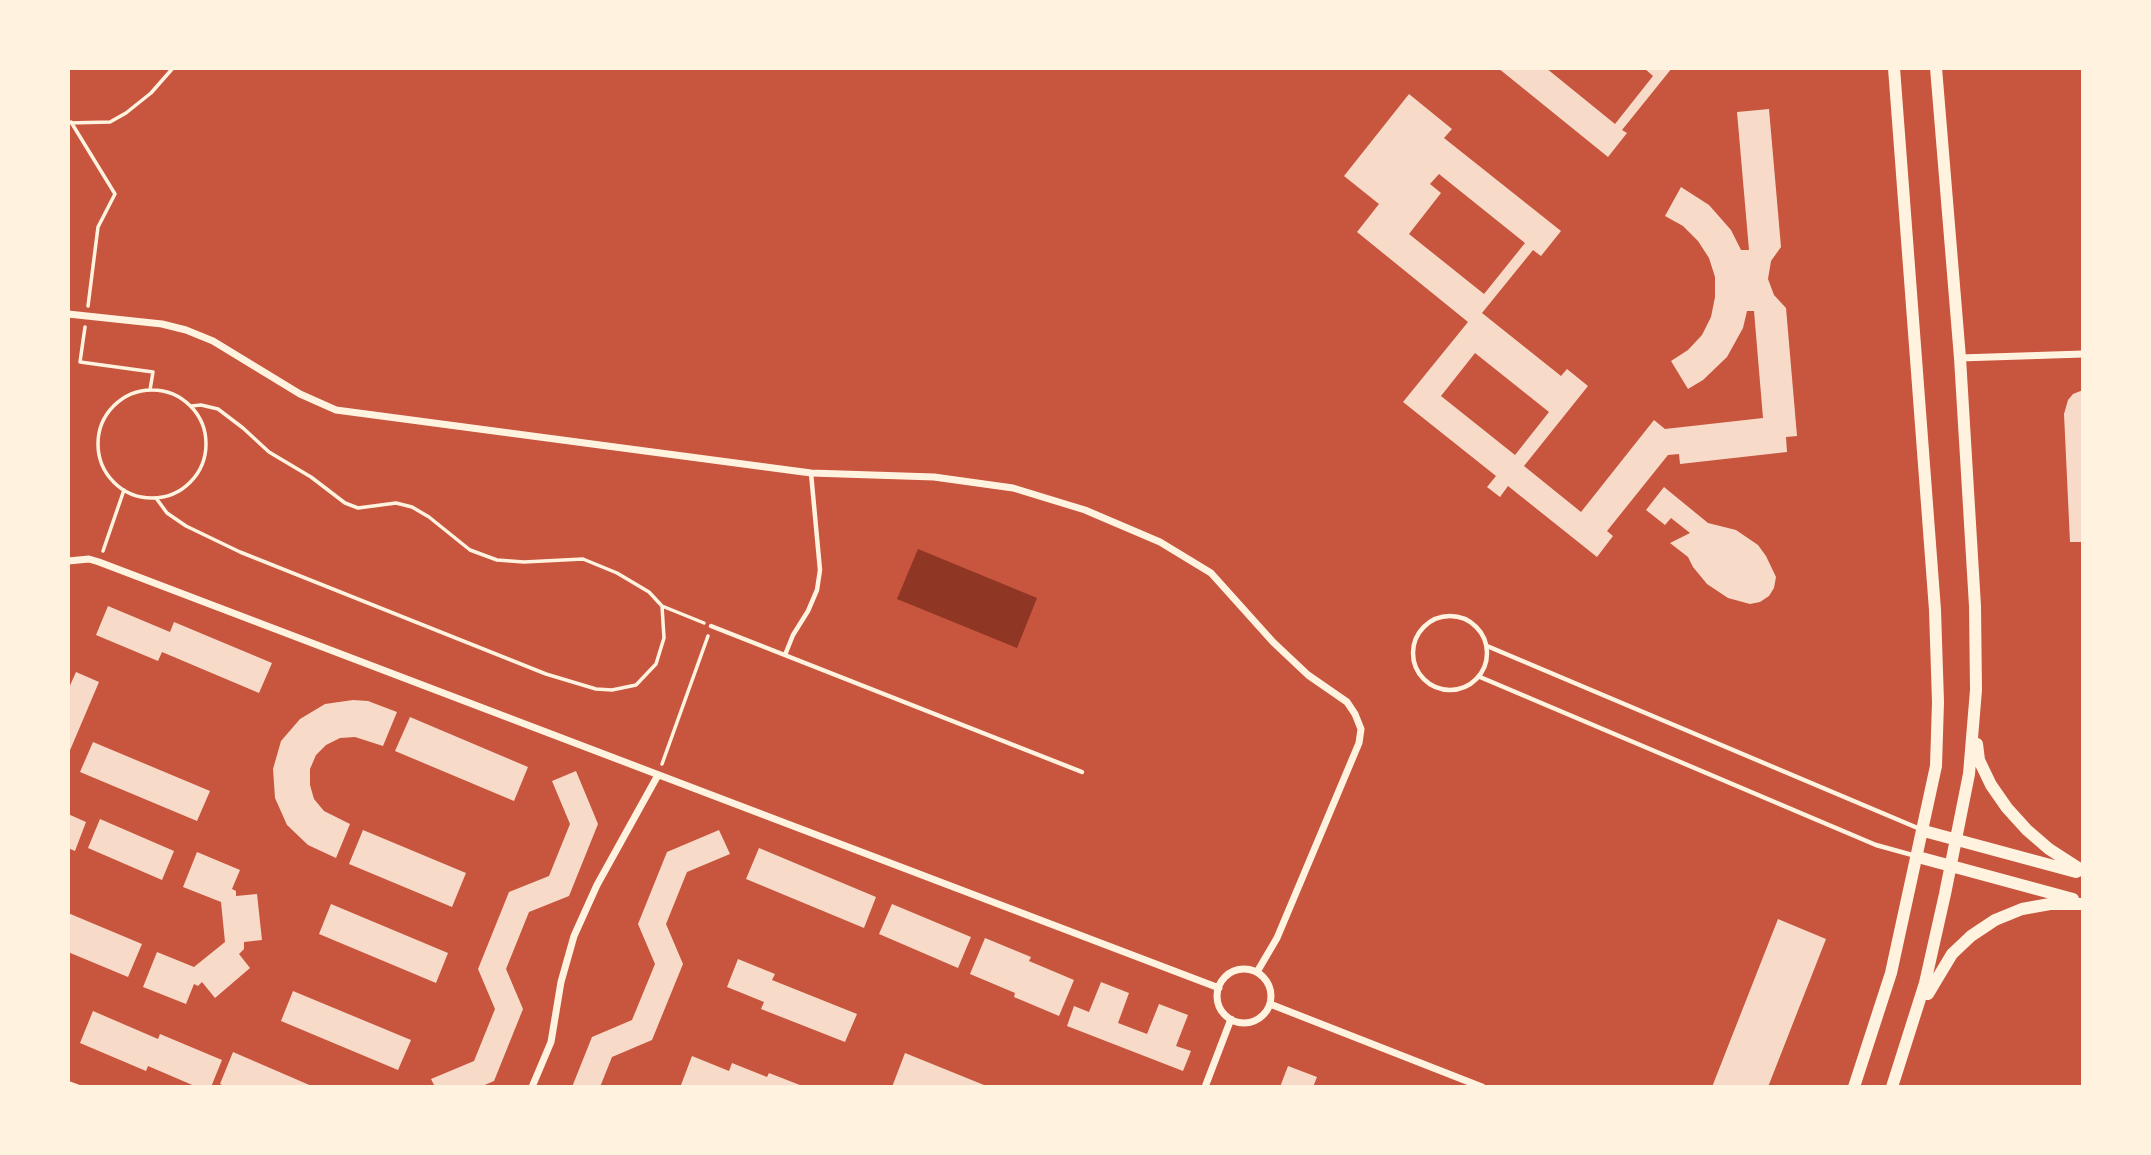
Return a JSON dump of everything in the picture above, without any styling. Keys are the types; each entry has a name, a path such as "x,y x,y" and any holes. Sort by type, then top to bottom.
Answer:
{"main road":[{"path":"1854,1087 1891,973 1936,766 1938,659 1894,68"},
{"path":"1892,1087 1925,984 1969,774 1975,726 1975,606 1961,358 1936,68"},
{"path":"1975,726 1979,760 1991,785 2007,808 2049,849 2083,872"},
{"path":"1924,831 2083,872"},
{"path":"1918,857 2083,903"},
{"path":"1915,1020 1952,954 1971,936 1995,920 2022,909 2050,904 2083,903"}],"street":[{"path":"68,314 162,324 186,330 213,341 300,394 337,410 811,473 934,477 1013,488 1085,510 1160,542 1211,573 1273,642 1308,675 1347,702 1356,713 1361,730 1359,743 1277,938 1257,972"},
{"path":"1961,358 2083,354"},
{"path":"69,561 89,559 99,562 1219,988"},
{"path":"532,1087 551,1042 561,982 574,936 603,874 657,775"},
{"path":"1241,969 1257,972 1270,989 1270,1004 1261,1017 1254,1021 1246,1023 1231,1019 1219,1006 1219,988 1222,981 1241,969"},
{"path":"1270,1004 1482,1087"},
{"path":"1205,1087 1231,1019"}],"lane":[{"path":"785,654 817,590 820,569 811,473"},
{"path":"1459,617 1477,627 1487,646 1485,668 1480,677 1462,689 1452,691 1431,686 1416,670 1413,650 1415,639 1428,623 1438,618 1459,617"},
{"path":"711,626 1082,772"},
{"path":"1487,646 1924,831"},
{"path":"1480,677 1876,845 1918,857"},
{"path":"68,1083 79,1087"}],"path":[{"path":"69,122 110,122 126,113 150,93 173,68"},
{"path":"69,122 115,194 98,227 80,362 153,372 150,390"},
{"path":"159,390 176,395 191,406 202,421 206,440 205,458 198,473 187,486 173,494 156,498 139,497 124,490 110,478 100,462 97,444 100,426 109,410 123,397 140,391 159,390"},
{"path":"191,406 218,409 269,453 311,477 345,503 358,508 396,503 412,507 470,550 497,560 524,562 583,559 639,585 662,606 711,626 657,775"},
{"path":"99,562 124,490"},
{"path":"156,498 167,513 186,526 240,552 547,674 596,689 612,690 636,685 656,664 664,638 662,606"}],"shaded area":[{"path":"918,549 1037,598 1017,648 897,599"}],"building":[{"path":"1498,68 1546,68 1615,124 1653,76 1644,68 1672,68 1622,130 1627,133 1608,157"},
{"path":"1409,94 1452,129 1444,138 1561,231 1541,256 1533,250 1482,313 1561,376 1567,369 1588,386 1524,466 1581,512 1654,420 1665,429 1763,418 1754,311 1747,311 1743,328 1727,357 1703,380 1688,389 1671,361 1688,350 1702,335 1711,317 1715,277 1709,258 1698,241 1683,226 1665,216 1681,187 1709,205 1731,230 1741,250 1749,250 1737,112 1769,109 1781,247 1771,261 1768,279 1774,295 1786,308 1797,436 1786,437 1787,452 1680,464 1679,454 1668,455 1607,531 1613,536 1597,557 1508,486 1500,497 1487,487 1496,476 1403,402 1468,322 1357,232 1379,204 1344,176","holes":["1439,174 1525,243 1484,294 1409,234 1441,193 1430,184","1475,353 1549,412 1515,455 1441,396"]},
{"path":"2083,390 2083,542 2070,542 2064,414 2068,400 2073,394"},
{"path":"1664,487 1708,523 1736,530 1758,545 1776,577 1769,596 1750,604 1728,598 1707,584 1688,557 1670,543 1690,533 1671,518 1665,525 1646,510"},
{"path":"108,606 170,632 174,622 272,663 259,693 162,652 158,661 96,635"},
{"path":"76,672 99,682 68,755 68,690"},
{"path":"368,701 397,712 383,746 355,737 340,738 326,745 316,755 310,769 310,785 314,799 324,811 350,824 336,858 308,845 287,825 275,798 273,769 281,741 300,719 325,704"},
{"path":"410,717 528,767 514,801 395,751"},
{"path":"93,742 210,791 197,821 80,772"},
{"path":"576,771 598,824 569,896 529,912 506,969 523,1009 494,1081 480,1087 435,1087 431,1079 474,1061 495,1009 478,969 509,892 549,876 570,824 552,781"},
{"path":"68,814 86,822 75,851 68,848"},
{"path":"100,819 174,851 162,880 88,848"},
{"path":"363,830 466,873 452,907 349,864"},
{"path":"719,830 730,854 687,872 666,924 683,964 652,1040 612,1057 600,1087 572,1087 592,1037 632,1020 655,964 638,924 667,852"},
{"path":"759,848 876,897 864,928 746,879"},
{"path":"197,852 240,870 232,889 236,891 236,896 257,894 262,940 244,942 244,949 239,954 250,968 215,998 202,982 198,986 194,984 186,1004 143,987 157,952 194,967 225,942 221,902 183,887"},
{"path":"331,904 448,953 436,983 319,934"},
{"path":"892,904 971,937 958,968 879,934"},
{"path":"68,913 142,944 128,977 68,952"},
{"path":"1778,919 1826,939 1768,1087 1712,1087"},
{"path":"985,938 1031,957 1029,961 1074,980 1059,1016 970,974"},
{"path":"738,959 775,974 772,980 857,1014 845,1042 761,1009 764,1002 727,987"},
{"path":"1101,982 1129,993 1118,1023 1147,1034 1159,1004 1188,1015 1176,1046 1191,1051 1183,1071 1067,1026 1074,1006 1089,1012"},
{"path":"293,991 411,1040 398,1070 281,1021"},
{"path":"93,1011 158,1039 160,1034 222,1060 211,1087 197,1087 148,1066 146,1071 80,1043"},
{"path":"233,1052 314,1087 227,1087 220,1084"},
{"path":"905,1053 989,1087 892,1087"},
{"path":"692,1056 729,1071 732,1063 767,1077 769,1073 805,1087 686,1087 681,1085"},
{"path":"1288,1066 1317,1077 1313,1087 1280,1087"}]}
